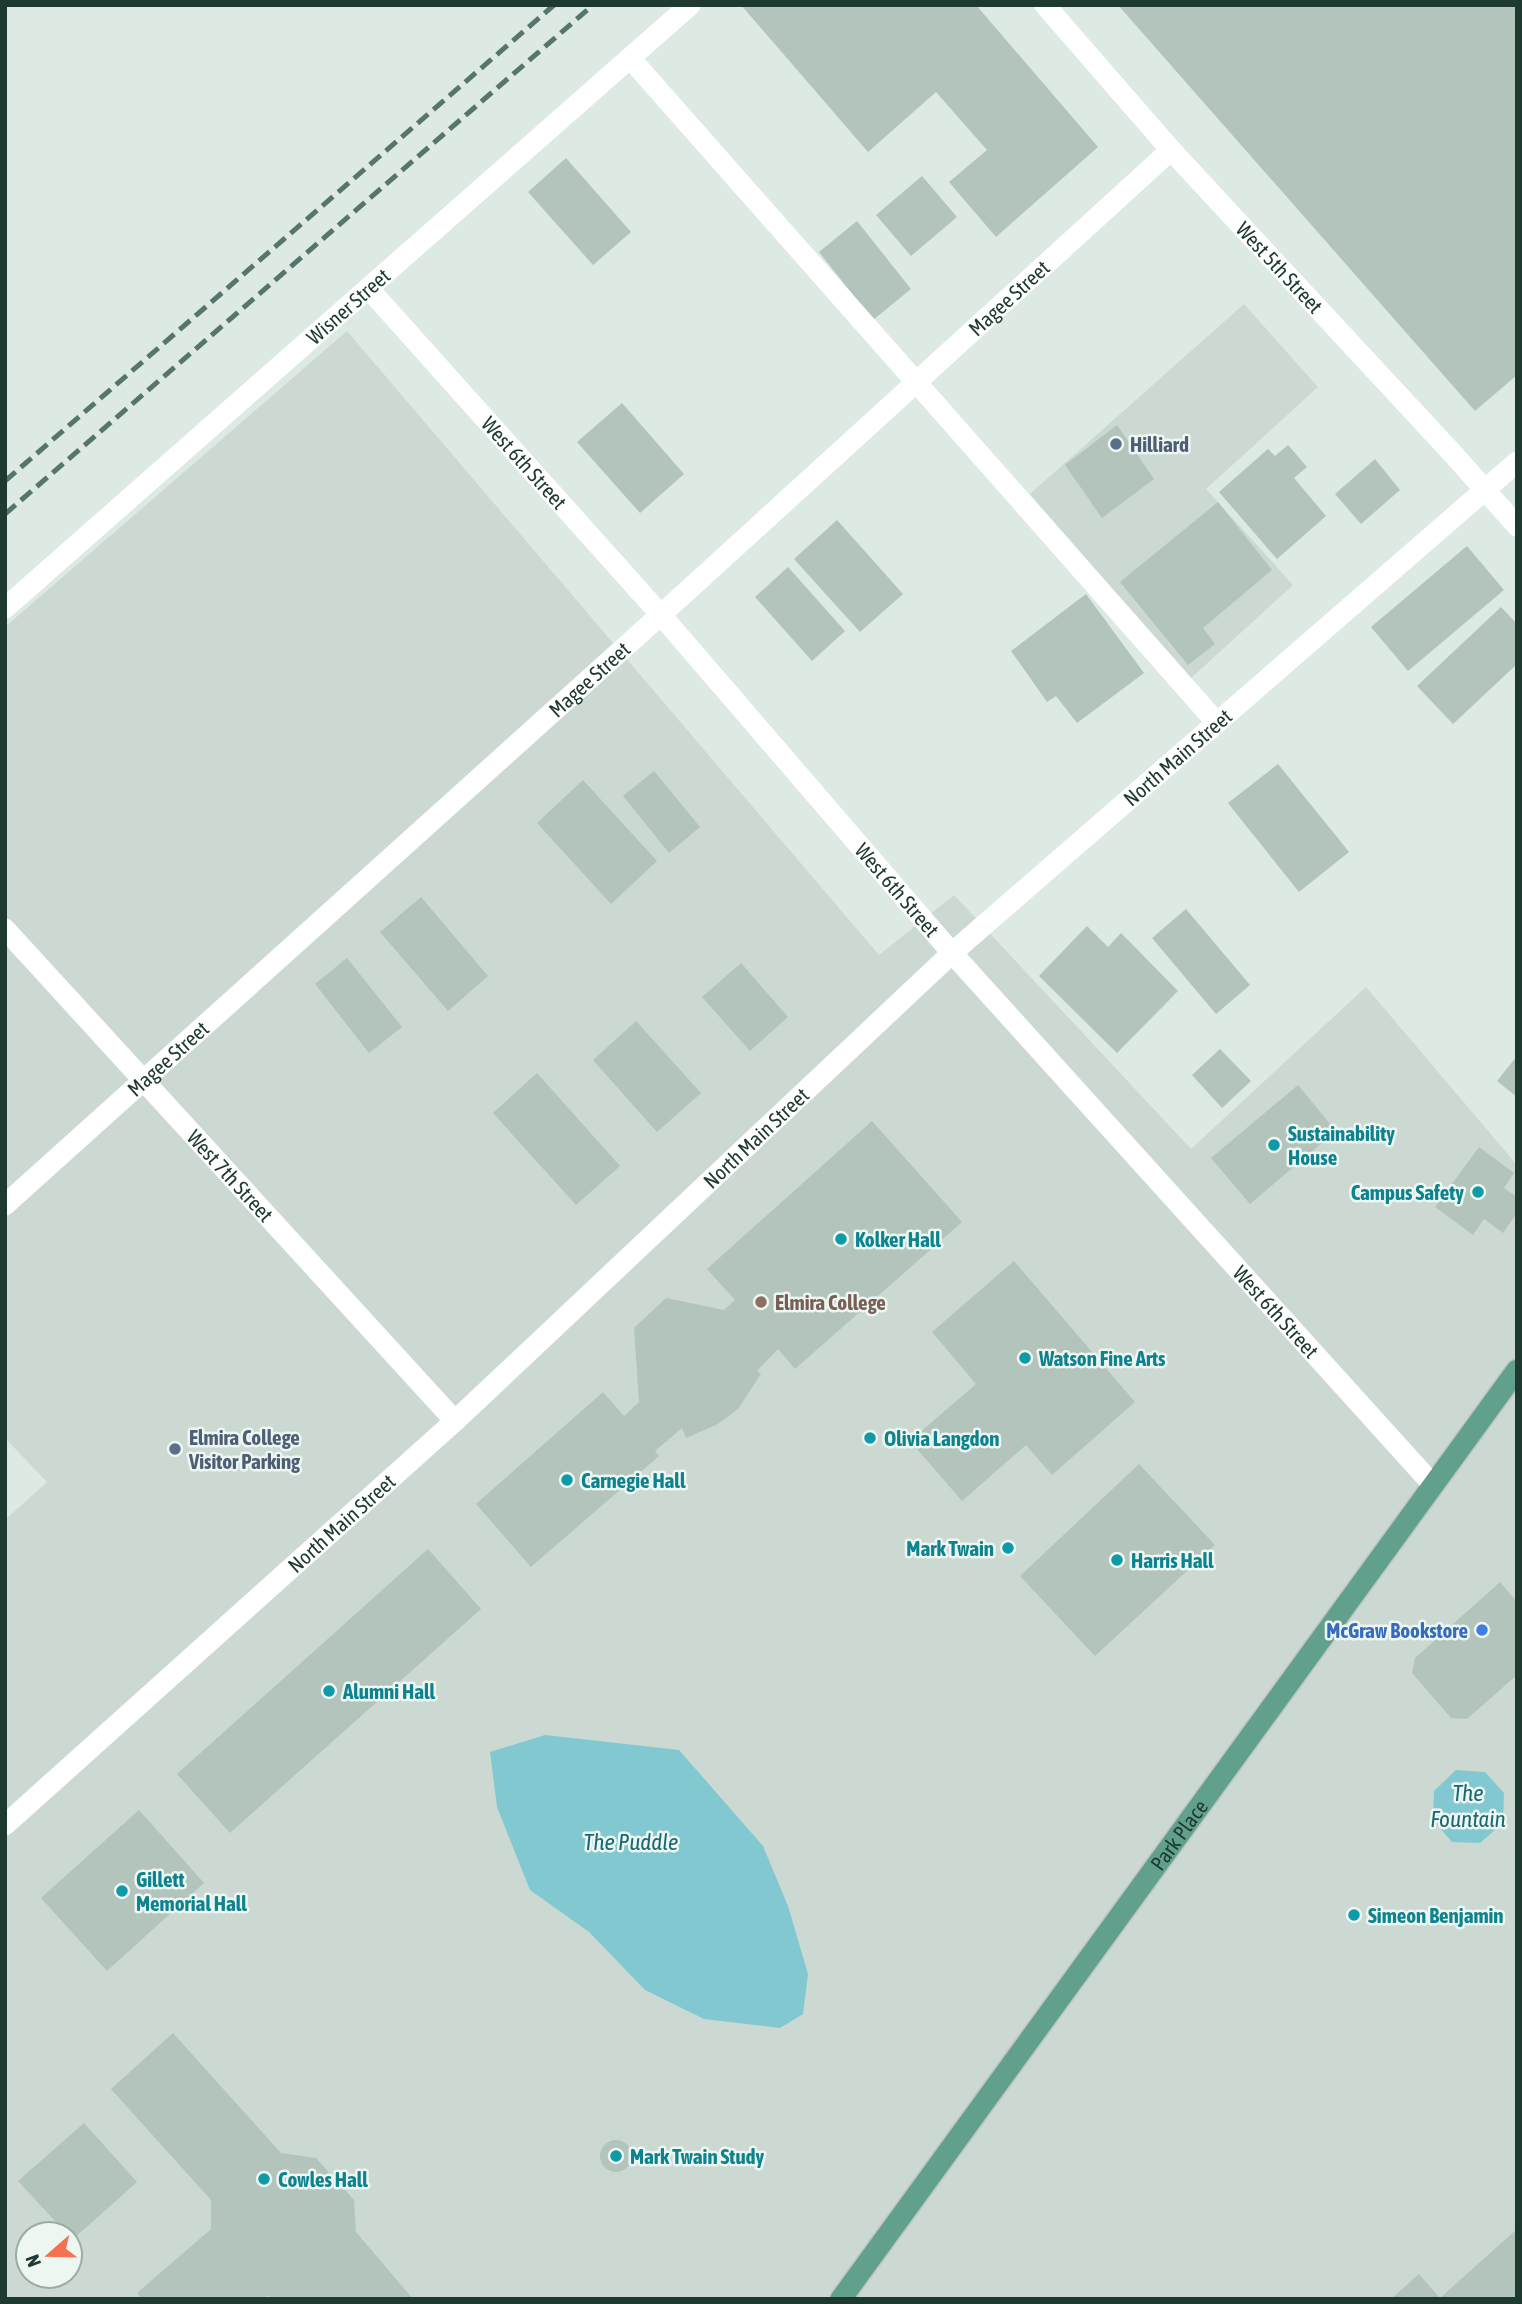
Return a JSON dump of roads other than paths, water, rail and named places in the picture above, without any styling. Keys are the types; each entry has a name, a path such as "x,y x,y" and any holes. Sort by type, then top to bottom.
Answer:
{"main road":[{"name":"Park Place","path":"841,2299 1517,1370"}],"street":[{"name":"Wisner Street","path":"5,608 690,5"},
{"name":"West 5th Street","path":"1045,5 1171,150 1486,489 1517,526"},
{"path":"630,58 1217,723"},
{"name":"Magee Street","path":"5,1205 661,615 1171,150"},
{"name":"West 6th Street","path":"369,289 661,615 952,953 1433,1485"},
{"name":"North Main Street","path":"5,1825 455,1421 952,953 1517,462"},
{"name":"West 7th Street","path":"5,929 455,1421"}],"water":[{"name":"The Puddle","path":"545,1735 679,1750 763,1846 788,1906 808,1974 803,2014 780,2028 704,2019 645,1990 589,1932 530,1890 497,1807 490,1752"},
{"name":"The Fountain","path":"1456,1770 1485,1772 1504,1793 1503,1823 1480,1843 1452,1842 1433,1820 1434,1791"}],"railway":[{"path":"5,481 554,5"},
{"path":"5,514 593,5"}],"place":[{"name":"Hilliard","path":"1116,444"},
{"name":"Sustainability House","path":"1274,1145"},
{"name":"Campus Safety","path":"1478,1192"},
{"name":"Kolker Hall","path":"841,1239"},
{"name":"Elmira College","path":"761,1302"},
{"name":"Watson Fine Arts","path":"1025,1358"},
{"name":"Olivia Langdon","path":"870,1438"},
{"name":"Elmira College Visitor Parking","path":"175,1449"},
{"name":"Carnegie Hall","path":"567,1480"},
{"name":"Mark Twain","path":"1008,1548"},
{"name":"Harris Hall","path":"1117,1560"},
{"name":"McGraw Bookstore","path":"1482,1630"},
{"name":"Alumni Hall","path":"329,1691"},
{"name":"Gillett Memorial Hall","path":"122,1891"},
{"name":"Simeon Benjamin","path":"1354,1915"},
{"name":"Mark Twain Study","path":"616,2156"},
{"name":"Cowles Hall","path":"264,2179"}]}
